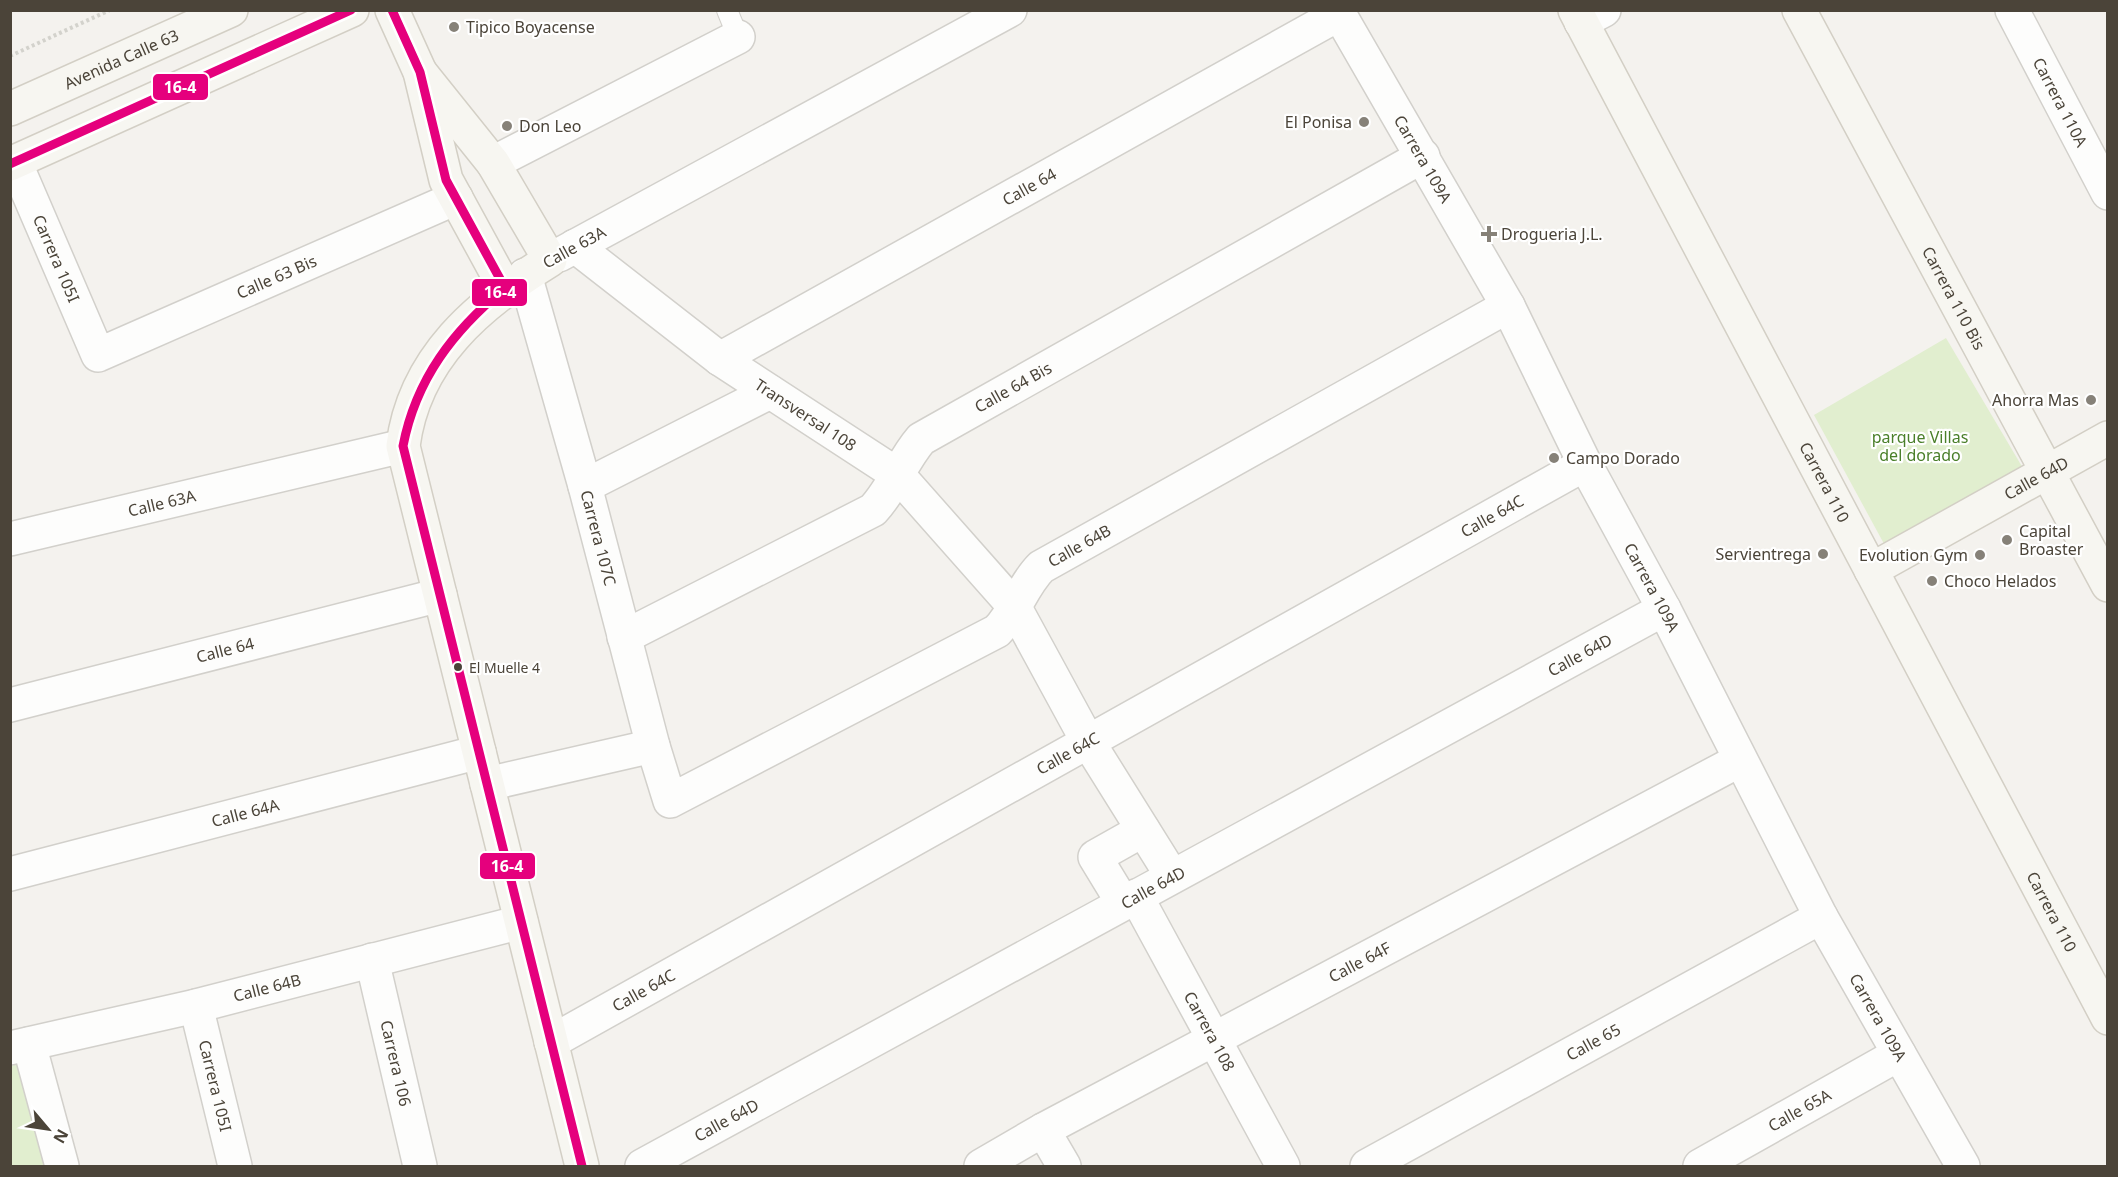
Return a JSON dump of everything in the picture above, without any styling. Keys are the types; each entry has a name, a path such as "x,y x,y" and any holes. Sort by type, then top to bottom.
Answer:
{"street":[{"name":"Avenida Calle 63","path":"10,109 231,10"},
{"path":"13,163 352,10"},
{"name":"Carrera 107C","path":"392,10 420,72 446,180 456,198 539,267"},
{"name":"Calle 63A","path":"10,539 403,446 406,419 415,393 433,364 464,325 539,267 1010,10"},
{"name":"Carrera 110 Bis","path":"1799,10 2108,585"},
{"name":"Carrera 110A","path":"2012,10 2108,193"},
{"name":"Carrera 109A","path":"1338,12 1424,156 1508,306 1585,464 1664,609 1821,917 1963,1167"},
{"name":"Calle 64","path":"720,359 1338,12"},
{"name":"Carrera 110","path":"1587,14 1871,570 2107,1015"},
{"path":"493,163 732,24"},
{"name":"Carrera 107C","path":"420,72 493,163 539,267 585,486 653,746 670,801"},
{"name":"Calle 64 Bis","path":"624,637 873,510 898,475 911,450 921,439 1424,156"},
{"name":"Carrera 105I","path":"13,163 98,355"},
{"name":"Calle 63 Bis","path":"98,355 456,198"},
{"name":"Transversal 108","path":"539,267 720,359 898,475 1014,606"},
{"name":"Calle 64B","path":"670,801 997,631 1007,621 1029,579 1041,567 1508,306"},
{"path":"585,486 770,392"},
{"name":"Calle 64D","path":"1871,570 2108,438"},
{"path":"403,446 582,1167"},
{"name":"Calle 64C","path":"551,1042 1585,464"},
{"name":"Calle 64","path":"10,705 440,595"},
{"path":"1014,606 1087,741 1172,876"},
{"name":"Calle 64D","path":"642,1167 1129,899 1664,609"},
{"path":"487,784 653,746"},
{"name":"Calle 64A","path":"10,874 479,752"},
{"name":"Calle 64F","path":"981,1167 1042,1130 1740,760"},
{"name":"Carrera 108","path":"1143,830 1095,857 1129,899 1216,1039 1283,1167"},
{"name":"Calle 65","path":"1367,1167 1821,917"},
{"name":"Calle 64B","path":"20,1046 196,1006 521,922"},
{"name":"Carrera 106","path":"372,960 420,1167"},
{"name":"Carrera 105I","path":"196,1006 235,1167"},
{"path":"20,1046 62,1167"},
{"name":"Calle 65A","path":"1701,1167 1899,1054"},
{"path":"1042,1130 1064,1167"}],"path":[{"path":"10,56 110,10"}],"green space":[{"name":"parque Villas del dorado","path":"1946,338 2027,475 1889,553 1814,415"},
{"path":"26,1062 53,1166 11,1166 11,1066"}],"transit line":[{"name":"16-4","path":"10,164 351,10"},
{"name":"16-4","path":"392,10 420,72 446,180 505,288 469,321 439,358 417,399 403,446 582,1166"}],"place":[{"name":"Tipico Boyacense","path":"454,27"},
{"name":"El Ponisa","path":"1364,122"},
{"name":"Don Leo","path":"507,126"},
{"name":"Drogueria J.L.","path":"1489,234"},
{"name":"Ahorra Mas","path":"2091,400"},
{"name":"Campo Dorado","path":"1554,458"},
{"name":"Capital Broaster","path":"2007,540"},
{"name":"Servientrega","path":"1823,554"},
{"name":"Evolution Gym","path":"1980,555"},
{"name":"Choco Helados","path":"1932,581"},
{"name":"El Muelle 4","path":"458,667"}]}
